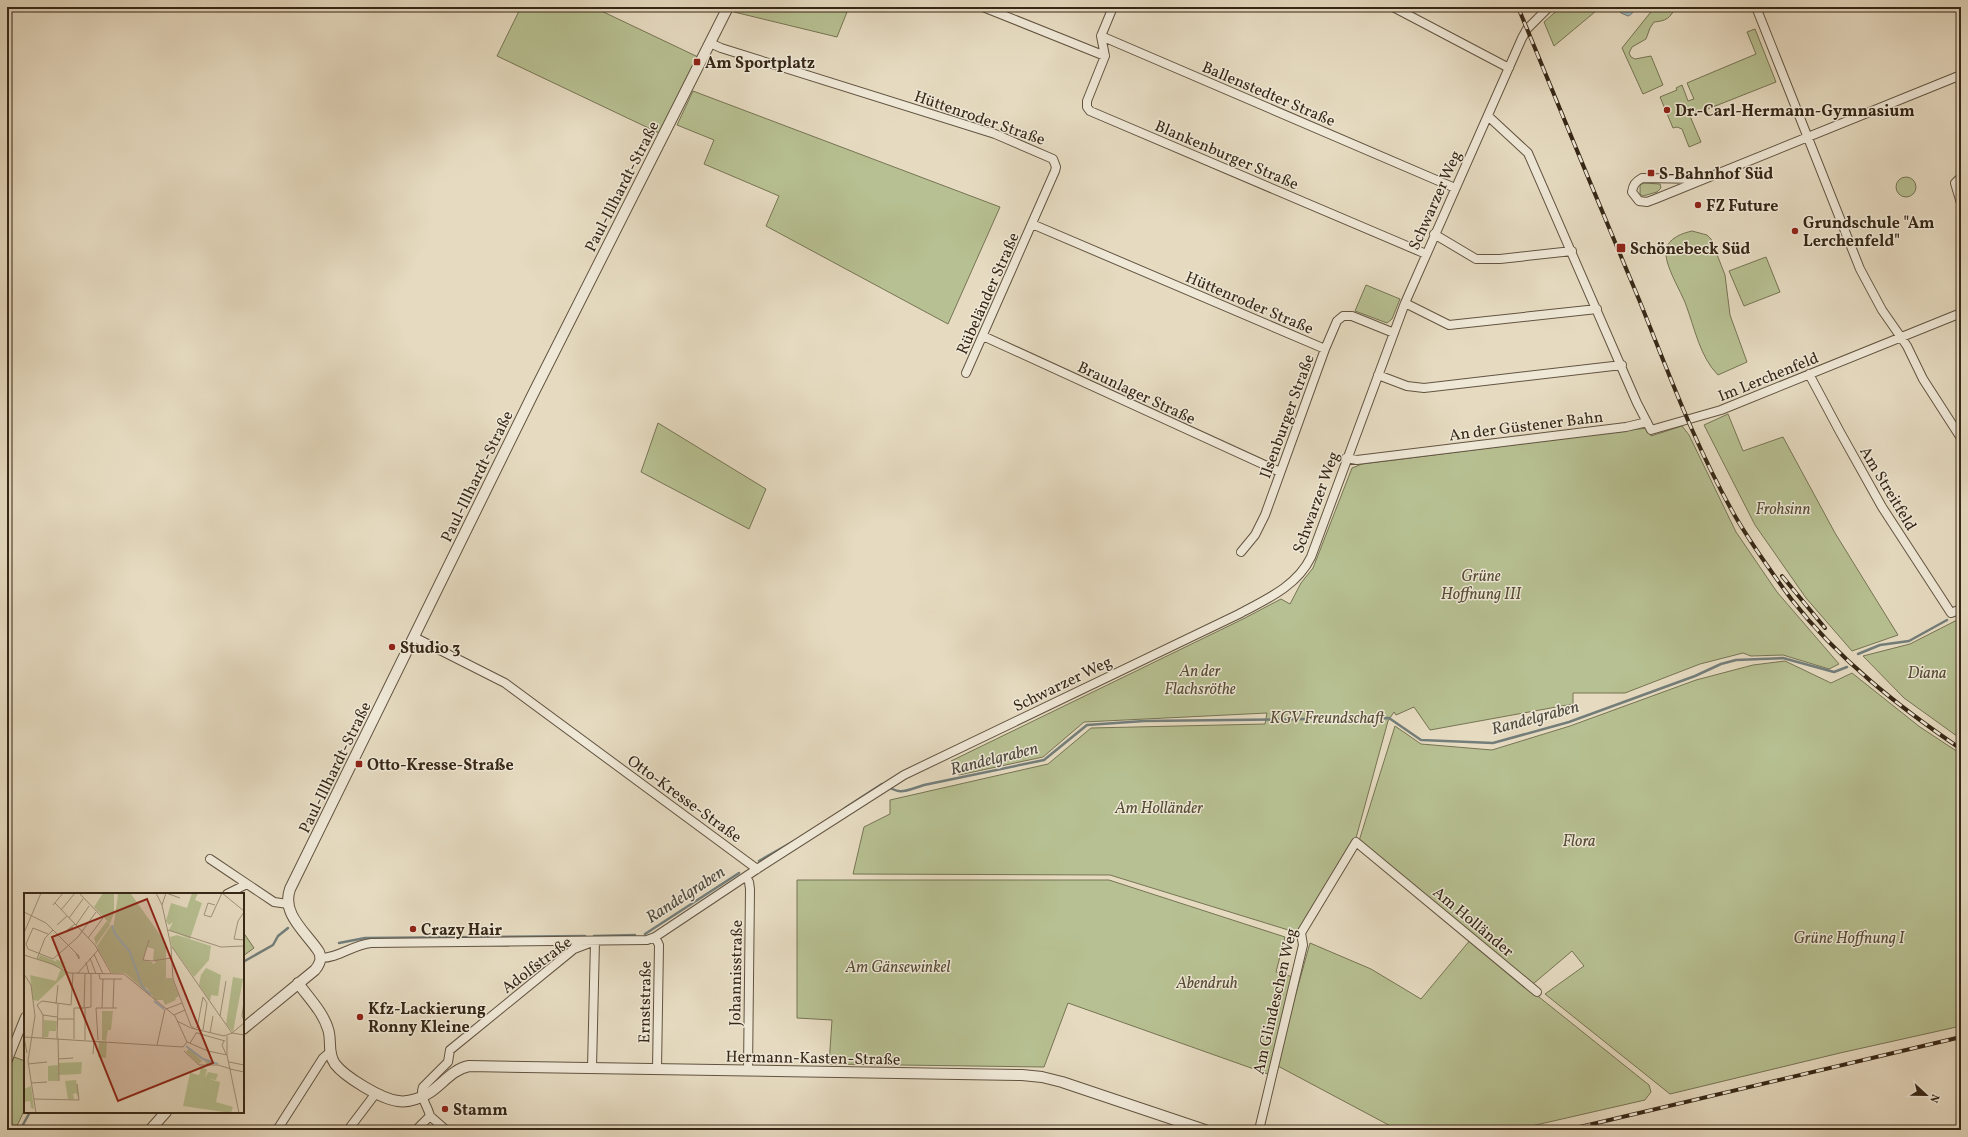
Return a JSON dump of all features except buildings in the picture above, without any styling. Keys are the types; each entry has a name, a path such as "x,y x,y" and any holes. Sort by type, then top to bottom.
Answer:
{"street":[{"path":"983,7 1105,56"},
{"path":"1105,56 1101,36 1113,7"},
{"path":"1393,7 1509,68"},
{"name":"Schwarzer Weg","path":"756,869 895,781 1239,614 1287,586 1304,569 1311,557 1339,483 1346,458 1405,304 1434,234 1527,29 1549,7"},
{"path":"1756,7 1860,269 1882,310 1901,337 1923,379 1961,438"},
{"name":"Paul-Illhardt-Straße","path":"288,904 290,889 540,380 710,43 726,8"},
{"name":"Ballenstedter Straße","path":"1101,36 1455,188"},
{"name":"Hüttenroder Straße","path":"710,43 721,48 1002,136 1049,156 1055,162 1055,171 1032,224 1325,349"},
{"name":"Blankenburger Straße","path":"1105,56 1087,101 1087,107 1090,111 1426,254"},
{"path":"1702,179 1642,178 1636,181 1632,186 1632,192 1639,201 1647,202 1961,75"},
{"path":"1488,116 1528,153 1647,422"},
{"path":"1961,177 1955,183 1961,203"},
{"name":"Rübeländer Straße","path":"966,373 984,336 1032,224"},
{"path":"1434,234 1476,259 1500,260 1572,251"},
{"path":"1405,304 1449,325 1598,309"},
{"name":"Im Lerchenfeld","path":"1647,422 1651,430 1706,414 1961,313"},
{"name":"Ilsenburger Straße","path":"1240,552 1255,535 1265,515 1325,349 1337,322 1343,316 1352,316 1394,333"},
{"name":"Braunlager Straße","path":"984,336 1280,472"},
{"path":"1378,375 1407,386 1424,388 1622,365"},
{"name":"Am Streitfeld","path":"1810,374 1840,432 1882,507 1951,613 1961,609"},
{"name":"An der Güstener Bahn","path":"1346,458 1357,460 1626,427 1647,422"},
{"name":"Otto-Kresse-Straße","path":"414,637 505,682 756,869"},
{"name":"Am Holländer","path":"1356,842 1537,992"},
{"name":"Am Glindeschen Weg","path":"1259,1130 1302,945 1301,934 1356,842"},
{"path":"210,859 274,902 288,904 295,920 316,948 321,958"},
{"path":"321,958 330,958 356,946 371,943 638,942 655,937 756,869"},
{"name":"Johannisstraße","path":"746,877 750,889 748,1071"},
{"path":"229,893 247,884"},
{"name":"Ernststraße","path":"655,937 659,945 657,1069"},
{"path":"592,1068 594,941"},
{"name":"Adolfstraße","path":"422,1097 421,1091 423,1087 448,1062 450,1050 574,948 594,941"},
{"path":"244,1028 315,970 321,958"},
{"path":"298,983 328,1027 330,1052 335,1064 343,1072 376,1093 397,1101 406,1101 422,1097 439,1087 456,1071 448,1062"},
{"path":"7,1062 24,1019"},
{"path":"276,1130 323,1058 330,1052"},
{"name":"Hermann-Kasten-Straße","path":"456,1071 462,1068 480,1066 1037,1076 1062,1082 1205,1130"},
{"path":"348,1130 376,1093"},
{"path":"422,1097 430,1116 446,1130"},
{"path":"150,1130 165,1113"},
{"path":"416,1130 430,1116"}],"green space":[{"path":"521,7 593,7 698,57 659,133 497,56"},
{"path":"736,7 849,7 837,37 734,12"},
{"path":"1561,7 1594,7 1596,11 1554,46 1544,22"},
{"path":"1664,7 1675,7 1672,14 1668,18 1662,21 1654,22 1646,39 1632,47 1629,53 1631,57 1635,59 1651,56 1663,85 1643,94 1622,48 1654,8 1661,12"},
{"path":"1755,29 1776,82 1690,116 1701,142 1689,147 1682,129 1677,127 1673,128 1660,97 1677,90 1676,88 1682,85 1688,101 1694,99 1687,83 1756,54 1747,32"},
{"path":"693,91 1000,207 948,324 766,226 779,196 704,164 714,140 677,125"},
{"path":"1906,177 1913,180 1916,187 1913,194 1906,197 1899,194 1896,187 1899,180"},
{"path":"1644,183 1660,184 1661,188 1657,192 1643,196 1640,194 1640,185"},
{"path":"1692,231 1707,235 1711,239 1725,275 1730,315 1747,362 1718,375 1702,351 1686,305 1670,270 1666,256 1667,246 1673,239"},
{"path":"1766,257 1780,292 1744,306 1729,271"},
{"path":"1366,285 1400,299 1392,319 1387,323 1355,311"},
{"name":"Frohsinn","path":"1728,414 1743,451 1783,437 1835,533 1898,635 1852,651 1806,598 1755,525 1704,425"},
{"path":"658,423 766,489 749,529 641,472"},
{"path":"1682,426 1689,435 1736,532 1777,592 1839,664 1829,669 1783,655 1751,656 1743,653 1700,664 1625,693 1573,693 1573,704 1430,730 1414,707 1396,715 1394,712 1388,721 1356,838 1298,933 1110,875 853,874 864,827 890,814 890,800 1048,764 1091,728 1265,724 1267,713 1084,722 1043,757 959,775 951,761 1243,619 1281,599 1290,604 1301,583 1313,568 1352,468 1362,464 1647,428 1651,436"},
{"name":"Diana","path":"1961,618 1961,739 1904,698 1863,656 1910,644"},
{"path":"1785,661 1831,683 1852,673 1920,727 1961,754 1961,1026 1840,1053 1670,1094 1545,994 1584,966 1572,951 1533,984 1359,841 1395,726 1421,744 1492,750 1570,726 1696,680 1753,665"},
{"path":"797,880 1109,880 1285,937 1276,972 1293,977 1268,1074 1068,1003 1044,1067 829,1064 832,1020 797,1018"},
{"path":"244,933 254,948 244,955"},
{"path":"1471,939 1539,997 1649,1085 1651,1092 1645,1100 1514,1130 1398,1130 1276,1065 1310,943 1371,969 1421,999"},
{"path":"14,1057 24,1061 24,1111 15,1130 7,1130 7,1074"}],"water":[{"path":"1617,7 1634,7 1634,10 1631,15 1628,16 1621,13"}],"waterway":[{"name":"Randelgraben","path":"1858,654 1880,645 1909,641 1947,620"},
{"name":"Randelgraben","path":"845,808 882,784 894,790 906,791 924,785 1044,760 1087,725 1144,721 1389,718 1421,740 1493,743 1569,722 1695,676 1721,664 1736,660 1783,658 1834,672 1847,667"},
{"name":"Randelgraben","path":"759,861 794,841"},
{"name":"Randelgraben","path":"645,934 739,873"},
{"name":"Randelgraben","path":"244,961 273,945 278,936 288,928"},
{"name":"Randelgraben","path":"594,936 635,935"},
{"name":"Randelgraben","path":"339,943 365,938 585,936"},
{"name":"Randelgraben","path":"20,1130 29,1113"}],"railway":[{"path":"1518,7 1695,437 1721,490 1748,538 1792,600 1810,622 1849,662 1892,699 1961,749"},
{"path":"1782,576 1825,628"},
{"path":"1567,1130 1961,1037"}],"place":[{"name":"Am Sportplatz","path":"697,62"},
{"name":"Dr.-Carl-Hermann-Gymnasium","path":"1667,110"},
{"name":"S-Bahnhof Süd","path":"1651,173"},
{"name":"FZ Future","path":"1698,205"},
{"name":"Grundschule \"Am Lerchenfeld\"","path":"1795,231"},
{"name":"Schönebeck Süd","path":"1621,248"},
{"name":"Studio 3","path":"392,647"},
{"name":"Otto-Kresse-Straße","path":"359,764"},
{"name":"Crazy Hair","path":"413,929"},
{"name":"Kfz-Lackierung Ronny Kleine","path":"360,1017"},
{"name":"Stamm","path":"445,1109"}],"park label":[{"name":"Grüne Hoffnung III","path":"1481,584"},
{"name":"An der Flachsröthe","path":"1200,679"},
{"name":"KGV Freundschaft","path":"1327,717"},
{"name":"Flora","path":"1579,840"},
{"name":"Grüne Hoffnung I","path":"1849,937"},
{"name":"Am Gänsewinkel","path":"898,966"},
{"name":"Abendruh","path":"1207,982"}]}
